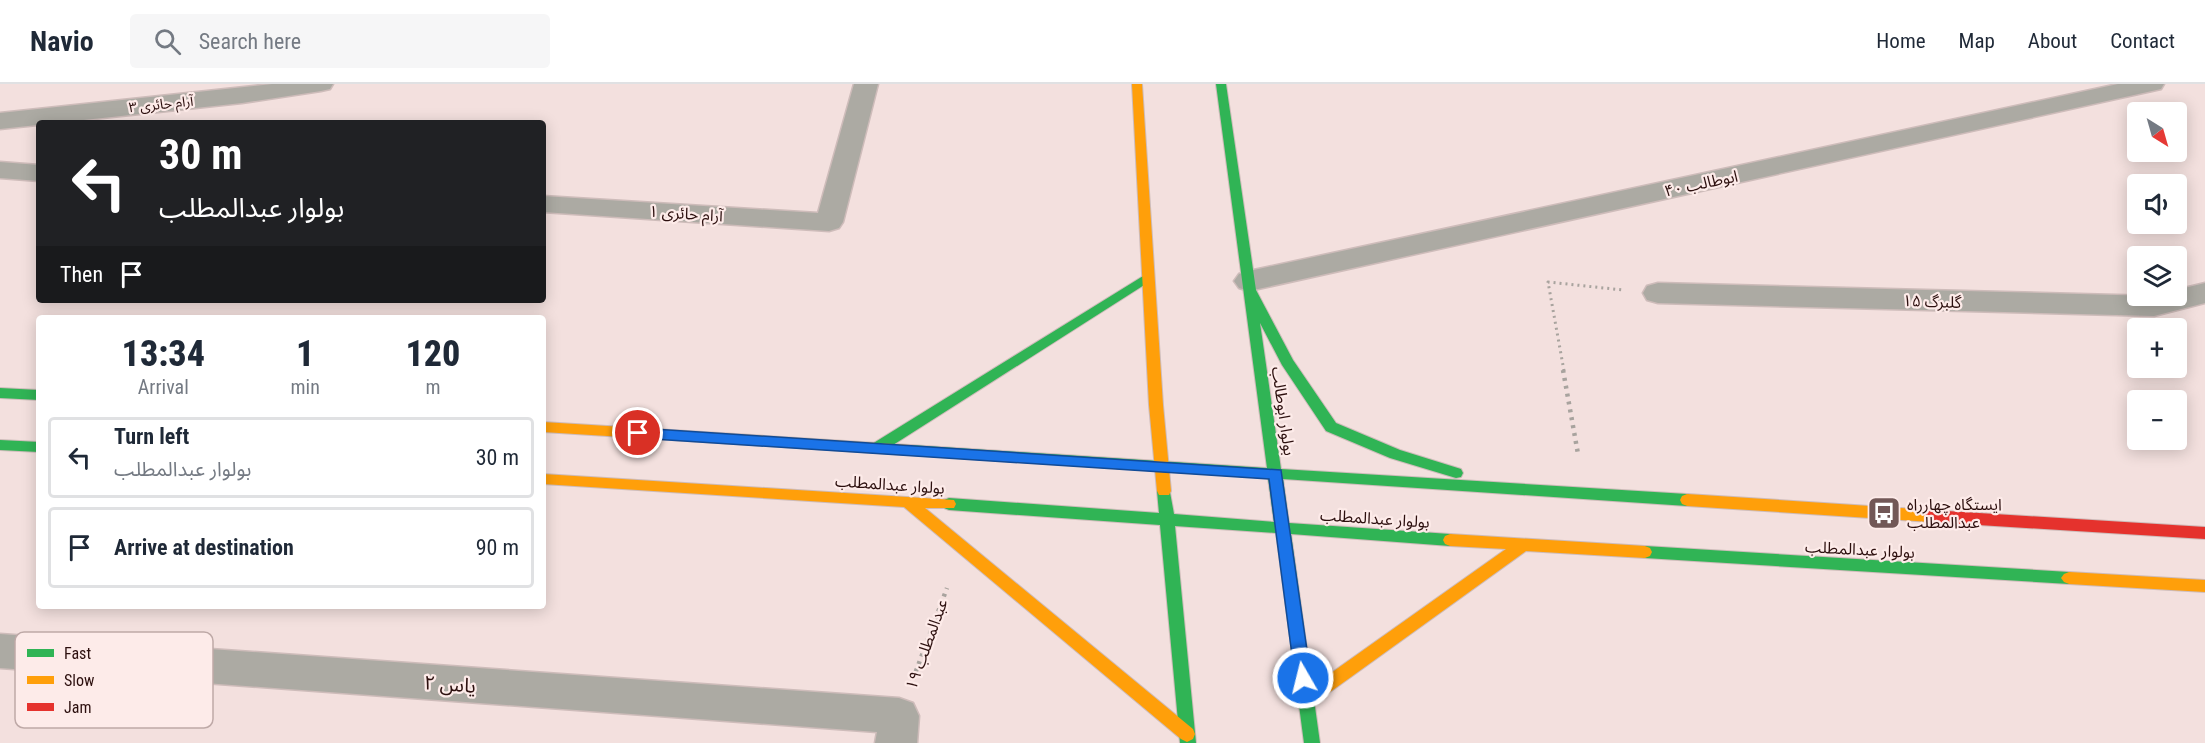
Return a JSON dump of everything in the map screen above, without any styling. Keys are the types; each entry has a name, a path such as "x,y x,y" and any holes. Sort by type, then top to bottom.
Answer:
{"main road":[{"path":"1137,84 1162,467 1188,738"},
{"name":"بولوار ابوطالب","path":"1221,84 1312,743"},
{"path":"877,448 1148,277"},
{"path":"1250,286 1287,362 1331,427 1395,454 1507,489"},
{"path":"0,393 36,395"},
{"path":"546,427 2205,533"},
{"path":"0,445 36,447"},
{"name":"بولوار عبدالمطلب","path":"546,479 907,501 1523,545 2205,586"},
{"path":"907,501 1188,738"},
{"path":"2134,528 2144,547"},
{"path":"1306,700 1523,545"},
{"path":"2154,565 2164,583"}],"street":[{"name":"آرام حائری ۳","path":"0,121 242,96 321,84"},
{"name":"آرام حائری ۱","path":"546,204 829,222 866,84"},
{"name":"ابوطالب ۴۰","path":"1250,286 2152,84"},
{"path":"0,170 36,173"},
{"name":"گلبرگ ۱۵","path":"1658,293 2154,306 2205,293"},
{"name":"یاس ۲","path":"0,651 15,652"},
{"name":"یاس ۲","path":"213,670 898,730"}],"path":[{"path":"1584,494 1548,282 1658,293"},
{"name":"عبدالمطلب ۱۹","path":"898,730 963,547"}],"traffic: fast":[{"path":"1221,84 1312,743"},
{"path":"877,448 1148,277"},
{"path":"1250,291 1287,362 1331,427 1395,454 1456,473"},
{"path":"0,393 36,395"},
{"path":"0,445 36,447"},
{"path":"910,450 1687,500"},
{"path":"1164,491 1188,743"},
{"path":"949,504 1450,540"},
{"path":"1645,552 2069,578"}],"traffic: slow":[{"path":"1137,84 1156,405 1164,491"},
{"path":"546,427 910,450"},
{"path":"546,479 949,504"},
{"path":"1687,500 1931,516"},
{"path":"907,501 1187,734"},
{"path":"1450,540 1645,552"},
{"path":"1306,700 1523,545"},
{"path":"2069,578 2205,586"}],"traffic: jam":[{"path":"1931,516 2205,533"}],"place":[{"name":"ایستگاه چهارراه عبدالمطلب","path":"1884,513"}],"route":[{"path":"638,433 1276,474 1303,678"}]}
